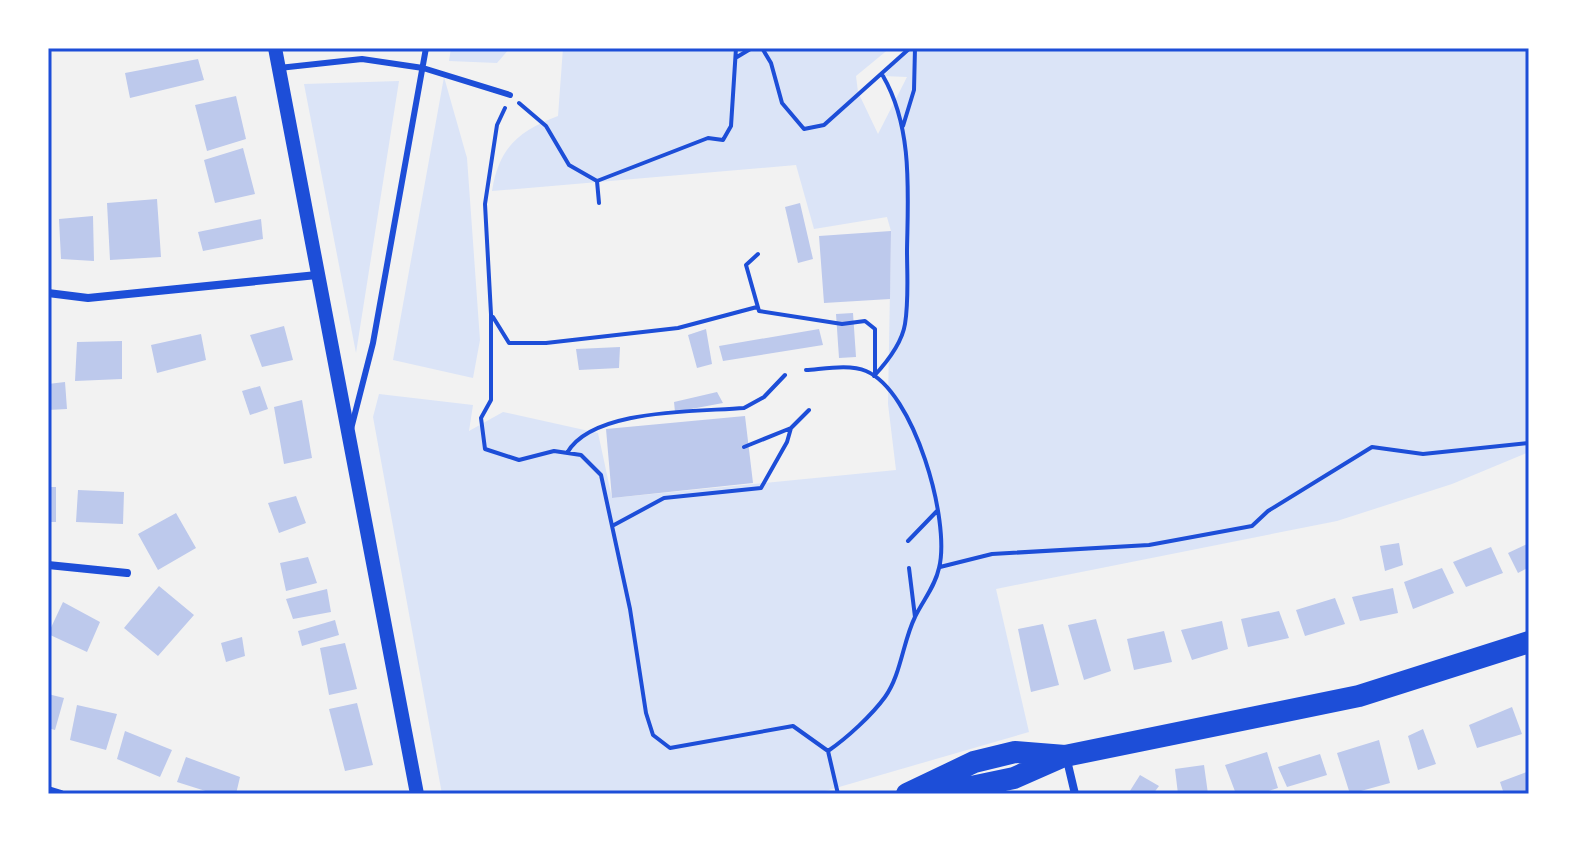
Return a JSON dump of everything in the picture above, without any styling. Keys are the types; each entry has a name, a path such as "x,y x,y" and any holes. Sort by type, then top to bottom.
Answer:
{"highway":[{"path":"907,794 974,762 1015,752 1065,756 1359,696 1529,642"},
{"path":"938,794 1037,771 1065,756"}],"street":[{"path":"275,48 417,794"},
{"path":"48,293 88,298 317,275"},
{"path":"48,565 127,573"},
{"path":"1065,756 1075,794"},
{"path":"409,794 414,778"},
{"path":"48,790 61,794"}],"lane":[{"path":"349,440 373,343 426,48"},
{"path":"279,68 362,59 423,68 510,95"}],"path":[{"path":"597,181 708,138 723,140 731,126 736,48"},
{"path":"737,57 752,48"},
{"path":"762,48 771,63 782,103 804,129 824,125 858,92 883,76 913,48"},
{"path":"902,128 914,90 913,48"},
{"path":"874,376 890,357 905,326 908,178 894,95 883,76"},
{"path":"597,181 569,165 546,126 510,95 497,125 485,204 491,314 491,400 481,418 485,449 519,460 532,454 581,455 601,475 614,525 646,713 653,735 670,748 793,726 828,751 838,794"},
{"path":"597,181 599,203"},
{"path":"758,254 746,265 759,311 842,324 865,321 875,329 874,376"},
{"path":"491,314 509,343 546,343 678,328 757,307"},
{"path":"806,370 865,370 884,382 905,412 922,451 942,536 940,567 930,594 915,617 886,696 828,751"},
{"path":"567,453 572,443 599,425 744,408 764,397 785,375"},
{"path":"744,447 791,428 809,410"},
{"path":"614,525 664,498 761,488 787,442 791,428"},
{"path":"940,567 992,554 1149,545 1252,526 1268,511 1372,447 1423,454 1529,443"},
{"path":"908,541 937,511"},
{"path":"909,568 915,617"}],"shaded area":[{"path":"451,48 510,48 497,63 449,61"},
{"path":"563,48 890,48 856,76 858,92 878,134 907,77 883,76 906,53 906,48 1529,48 1529,452 1452,484 1337,521 996,589 1029,732 815,794 442,794 373,417 379,394 473,405 469,431 503,412 598,433 612,498 896,470 888,404 891,231 887,217 814,229 796,165 492,191 500,163 513,143 532,128 558,116"},
{"path":"444,77 467,158 480,340 473,378 393,360"},
{"path":"399,81 356,353 304,84"}],"building":[{"path":"198,59 204,80 130,98 125,73"},
{"path":"236,96 246,139 207,151 195,105"},
{"path":"243,148 255,194 215,203 204,160"},
{"path":"157,199 161,257 110,260 107,203"},
{"path":"800,203 813,259 798,263 785,207"},
{"path":"93,216 94,261 61,259 59,219"},
{"path":"261,219 263,239 203,251 198,232"},
{"path":"891,231 890,299 824,303 819,236"},
{"path":"853,313 856,357 839,358 836,314"},
{"path":"284,326 293,360 262,367 250,335"},
{"path":"706,329 712,364 697,368 688,335"},
{"path":"819,329 823,345 723,361 719,346"},
{"path":"201,334 206,360 157,373 151,345"},
{"path":"122,341 122,379 75,381 77,342"},
{"path":"620,347 619,368 579,370 576,349"},
{"path":"65,382 67,409 48,410 48,384"},
{"path":"260,386 268,409 250,415 242,391"},
{"path":"717,392 723,403 675,412 674,402"},
{"path":"302,400 312,458 284,464 274,407"},
{"path":"745,416 753,483 612,498 606,429"},
{"path":"48,487 56,487 56,522 48,522"},
{"path":"78,490 124,492 123,524 76,522"},
{"path":"296,496 306,523 279,533 268,503"},
{"path":"176,513 196,548 158,570 138,534"},
{"path":"1399,543 1403,565 1385,571 1380,546"},
{"path":"1529,543 1529,567 1518,573 1508,553"},
{"path":"1491,547 1503,573 1466,587 1453,562"},
{"path":"308,557 317,583 286,591 280,563"},
{"path":"1442,568 1454,593 1413,609 1404,582"},
{"path":"159,586 194,615 158,656 124,628"},
{"path":"1393,588 1398,613 1360,621 1352,597"},
{"path":"327,589 331,612 293,619 286,599"},
{"path":"1335,598 1345,624 1305,636 1296,610"},
{"path":"63,602 100,622 87,652 48,634"},
{"path":"1279,611 1289,638 1248,647 1241,619"},
{"path":"1096,619 1111,671 1084,680 1068,625"},
{"path":"335,620 339,635 302,646 298,631"},
{"path":"1222,621 1228,649 1192,660 1181,630"},
{"path":"1043,624 1059,685 1031,692 1018,629"},
{"path":"1164,631 1172,662 1134,670 1127,639"},
{"path":"242,637 245,656 226,662 221,643"},
{"path":"345,643 357,689 329,695 320,648"},
{"path":"48,694 64,698 55,730 48,728"},
{"path":"357,703 373,765 345,771 329,709"},
{"path":"77,705 117,714 106,750 70,740"},
{"path":"1512,707 1522,734 1477,748 1469,725"},
{"path":"1423,729 1436,764 1418,770 1408,736"},
{"path":"125,731 172,750 160,777 117,759"},
{"path":"1379,740 1390,783 1350,794 1337,753"},
{"path":"1267,752 1278,788 1259,794 1236,794 1225,765"},
{"path":"1320,754 1327,775 1287,787 1278,767"},
{"path":"186,757 240,777 236,794 215,794 177,782"},
{"path":"1204,765 1208,794 1178,794 1175,769"},
{"path":"1529,771 1529,794 1504,794 1500,782"},
{"path":"1140,775 1159,786 1153,794 1128,794"}]}
